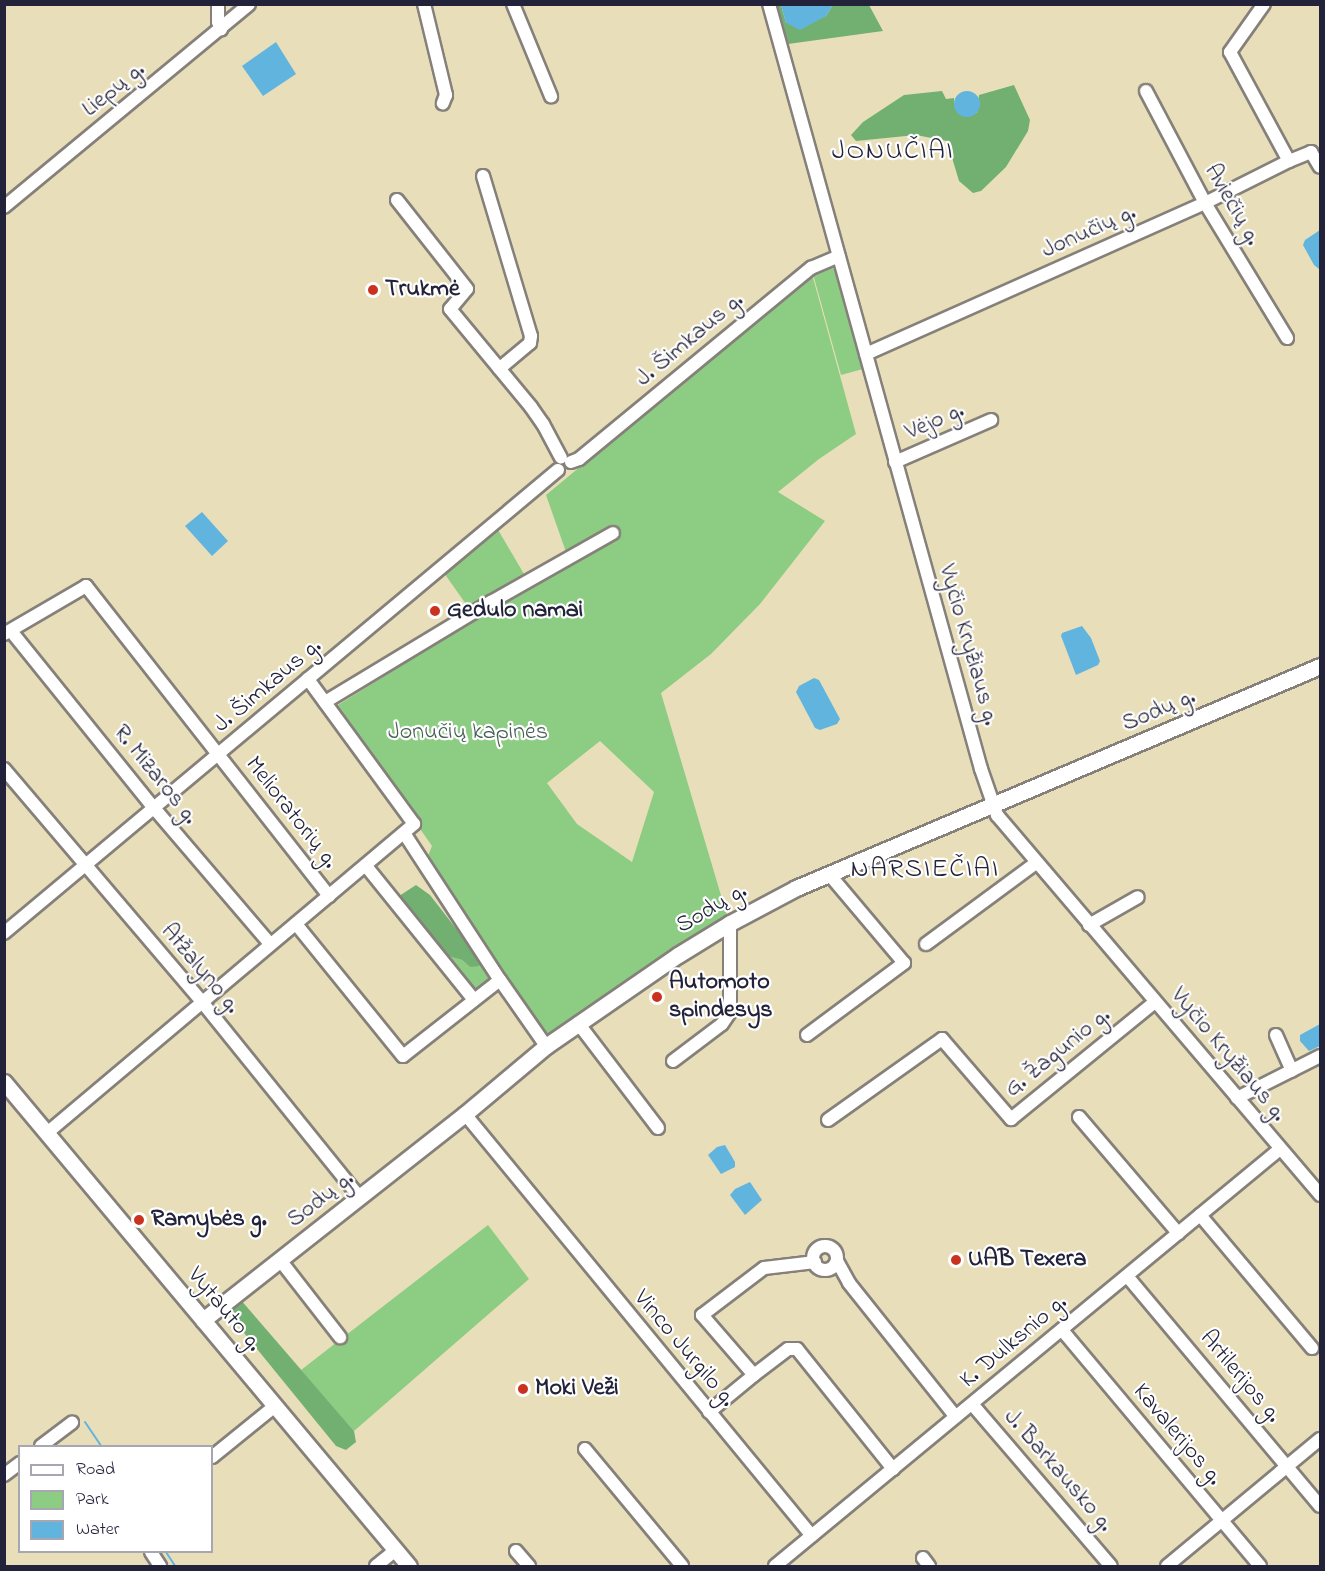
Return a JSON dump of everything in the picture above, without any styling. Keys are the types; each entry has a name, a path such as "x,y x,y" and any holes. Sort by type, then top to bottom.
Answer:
{"main road":[{"name":"Sodų g.","path":"203,1320 360,1198 546,1046 729,923 829,874 1320,666"},
{"name":"Vytauto g.","path":"4,1082 409,1566"}],"street":[{"path":"218,4 218,22 221,29"},
{"name":"Liepų g.","path":"4,207 249,4"},
{"path":"424,4 446,95 443,103"},
{"path":"513,4 551,96"},
{"name":"Vyčio Kryžiaus g.","path":"769,4 981,769 994,806 1006,827 1320,1195"},
{"path":"1264,4 1230,52 1289,161"},
{"name":"Aviečių g.","path":"1146,91 1205,203 1287,338"},
{"name":"Jonučių g.","path":"866,354 1205,203 1289,161 1311,152 1320,167"},
{"path":"483,176 531,336 530,343 500,369"},
{"path":"397,200 467,289 450,309 543,424 563,463"},
{"name":"J. Šimkaus g.","path":"4,933 563,463 579,459 811,268 839,256"},
{"name":"Vėjo g.","path":"895,462 991,420"},
{"path":"325,702 491,602 613,533"},
{"name":"Melioratorių g.","path":"8,633 86,586 329,896"},
{"name":"R. Mizaros g.","path":"8,633 270,944"},
{"path":"47,1133 414,824 308,679"},
{"name":"Atžalyno g.","path":"4,769 202,1002 360,1198"},
{"path":"404,833 546,1046"},
{"path":"926,944 1036,862"},
{"path":"366,866 474,1000"},
{"path":"807,1035 904,963 829,874"},
{"path":"1089,925 1138,897"},
{"path":"673,1061 727,1020 730,1012 729,923"},
{"path":"296,924 403,1056 500,980"},
{"name":"G. Žagunio g.","path":"828,1120 942,1039 1011,1119 1155,1002"},
{"path":"578,1023 658,1128"},
{"path":"1276,1035 1292,1071"},
{"path":"1237,1098 1320,1056"},
{"name":"Vinco Jurgilo g.","path":"465,1114 812,1536"},
{"path":"1079,1117 1178,1233"},
{"name":"K. Dulksnio g.","path":"775,1566 1280,1149"},
{"path":"1200,1215 1312,1348"},
{"path":"814,1262 816,1251 825,1246 835,1250 837,1261 849,1283 956,1417"},
{"path":"280,1260 340,1337"},
{"path":"826,1269 833,1267 837,1261"},
{"path":"754,1376 702,1315 764,1268 814,1262"},
{"path":"814,1262 819,1268 826,1269 849,1283"},
{"name":"Artilerijos g.","path":"1127,1275 1320,1506"},
{"name":"Kavalerijos g.","path":"1062,1330 1260,1566"},
{"path":"709,1412 788,1349 797,1349 893,1469"},
{"name":"J. Barkausko g.","path":"972,1404 1111,1566"},
{"path":"213,1456 275,1406"},
{"path":"42,1445 72,1423"},
{"path":"1167,1566 1320,1439"},
{"path":"585,1449 682,1566"},
{"path":"4,1475 18,1464"},
{"path":"376,1566 396,1550"},
{"path":"516,1551 529,1566"},
{"path":"152,1553 160,1566"}],"green space":[{"path":"777,5 781,5 786,23 826,16 833,5 869,5 883,31 788,44"},
{"path":"1014,85 1030,120 1028,131 1006,167 981,191 973,193 959,181 947,141 916,135 856,141 851,135 863,122 904,95 942,91 946,99 954,98 954,103 977,113 979,95"},
{"path":"829,267 838,270 863,369 841,375 813,274"},
{"name":"Jonučių kapinės","path":"812,274 856,434 819,459 778,492 825,521 760,604 711,654 661,693 728,919 545,1036 425,863 432,846 335,707 490,610 616,539 612,526 566,552 546,495","holes":["600,741 654,792 632,862 577,824 547,783"]},
{"path":"497,528 524,574 468,607 444,573"},
{"path":"416,885 430,895 482,962 479,966 470,967 462,960 444,955 396,898"},
{"path":"444,955 462,960 470,967 482,962 490,976 489,984 485,988 476,990 469,988"},
{"path":"488,1225 529,1279 354,1431 301,1370"},
{"path":"240,1299 354,1431 356,1442 346,1450 336,1446 240,1328 229,1308"}],"water":[{"path":"781,4 833,5 826,16 800,30 786,23"},
{"path":"276,42 296,74 263,96 242,66"},
{"path":"967,91 976,95 980,104 976,113 967,117 958,113 954,104 958,95"},
{"path":"1320,230 1319,269 1314,265 1303,245 1305,240"},
{"path":"202,512 228,541 212,556 185,526"},
{"path":"1082,626 1091,638 1100,661 1098,665 1076,675 1061,636 1062,633"},
{"path":"814,678 819,680 840,719 837,724 820,730 815,728 796,692 799,686"},
{"path":"1320,1024 1320,1046 1309,1051 1300,1041 1300,1035"},
{"path":"725,1145 735,1162 735,1167 721,1174 708,1155 717,1147"},
{"path":"750,1182 762,1200 745,1215 730,1195 735,1189"}],"waterway":[{"path":"85,1422 100,1445"},
{"path":"167,1553 175,1566"}],"place":[{"name":"Trukmė","path":"373,290"},
{"name":"Gedulo namai","path":"435,611"},
{"name":"Automoto spindesys","path":"657,997"},
{"name":"Ramybės g.","path":"139,1220"},
{"name":"UAB Texera","path":"956,1260"},
{"name":"Moki Veži","path":"523,1389"}],"district":[{"name":"JONUČIAI","path":"893,152"},
{"name":"NARSIEČIAI","path":"925,870"}]}
